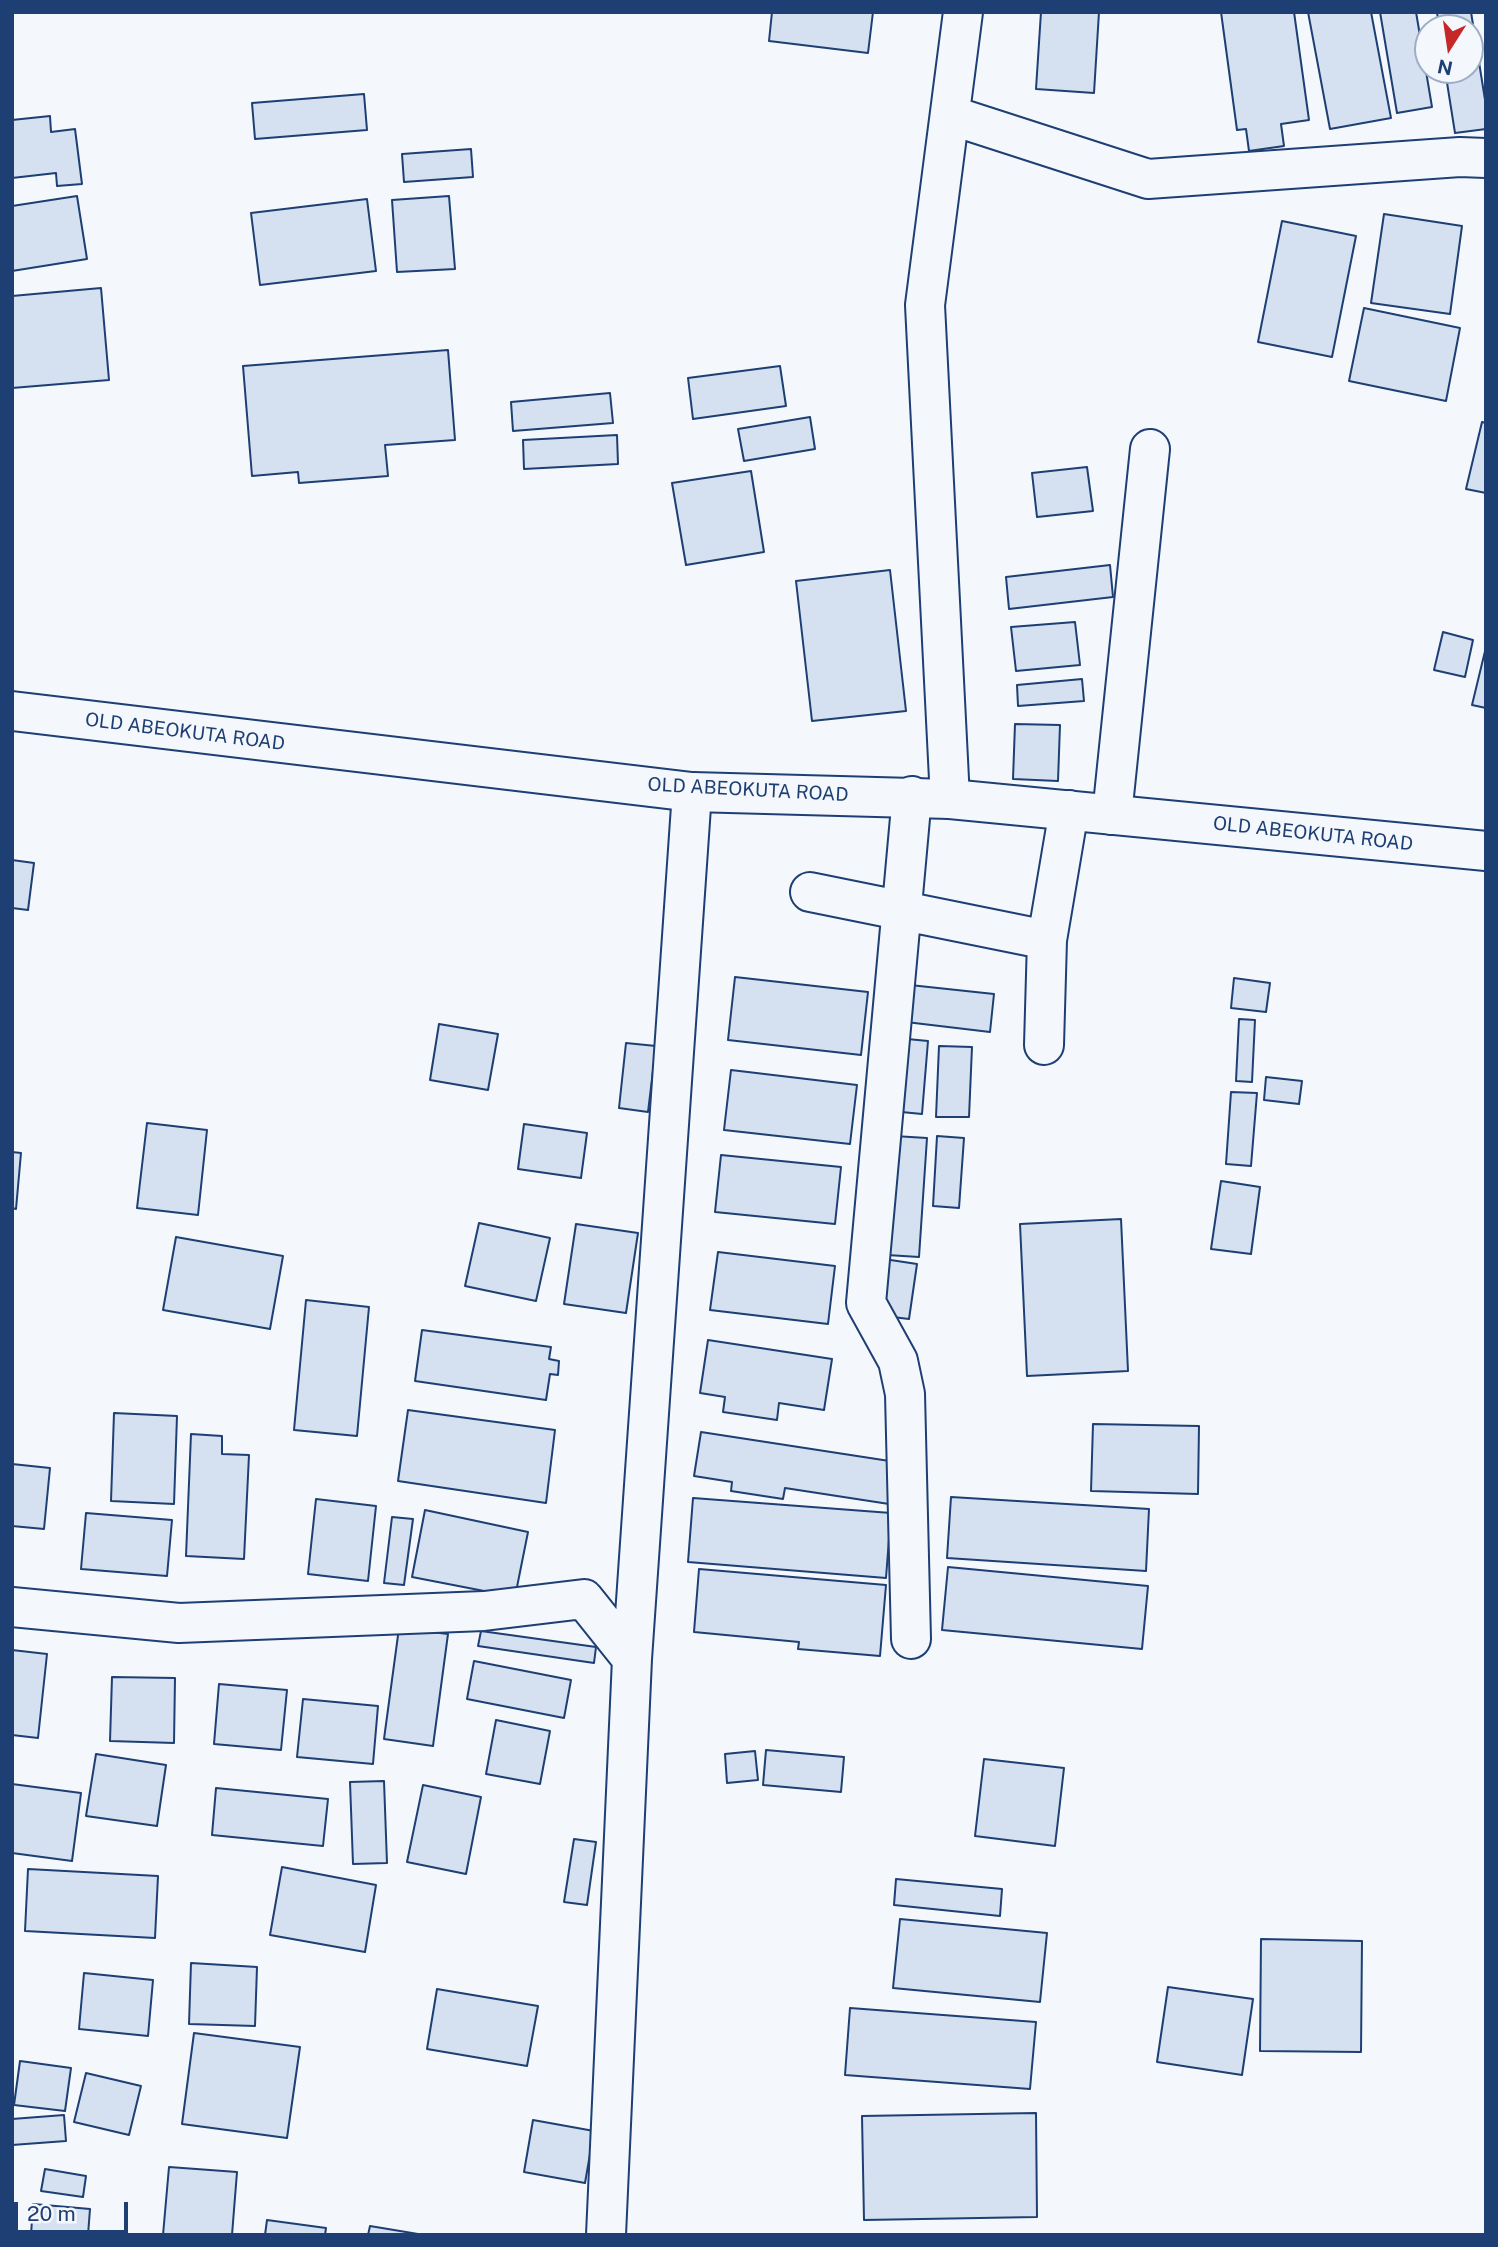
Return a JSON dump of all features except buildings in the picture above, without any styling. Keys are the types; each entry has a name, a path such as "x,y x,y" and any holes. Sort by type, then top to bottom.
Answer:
{"main road":[{"path":"950,799 925,305 963,12"},
{"path":"950,115 1148,179 1460,157 1486,158"},
{"path":"1112,814 1150,449"},
{"name":"OLD ABEOKUTA ROAD","path":"12,711 692,792 912,796 1486,851"},
{"path":"606,2235 632,1659 692,792"},
{"path":"911,1639 905,1394 898,1361 866,1303 912,796"},
{"path":"1044,1045 1047,940 1069,810"},
{"path":"810,892 1047,940"},
{"path":"12,1607 179,1623 484,1611 584,1599 632,1659"}]}
